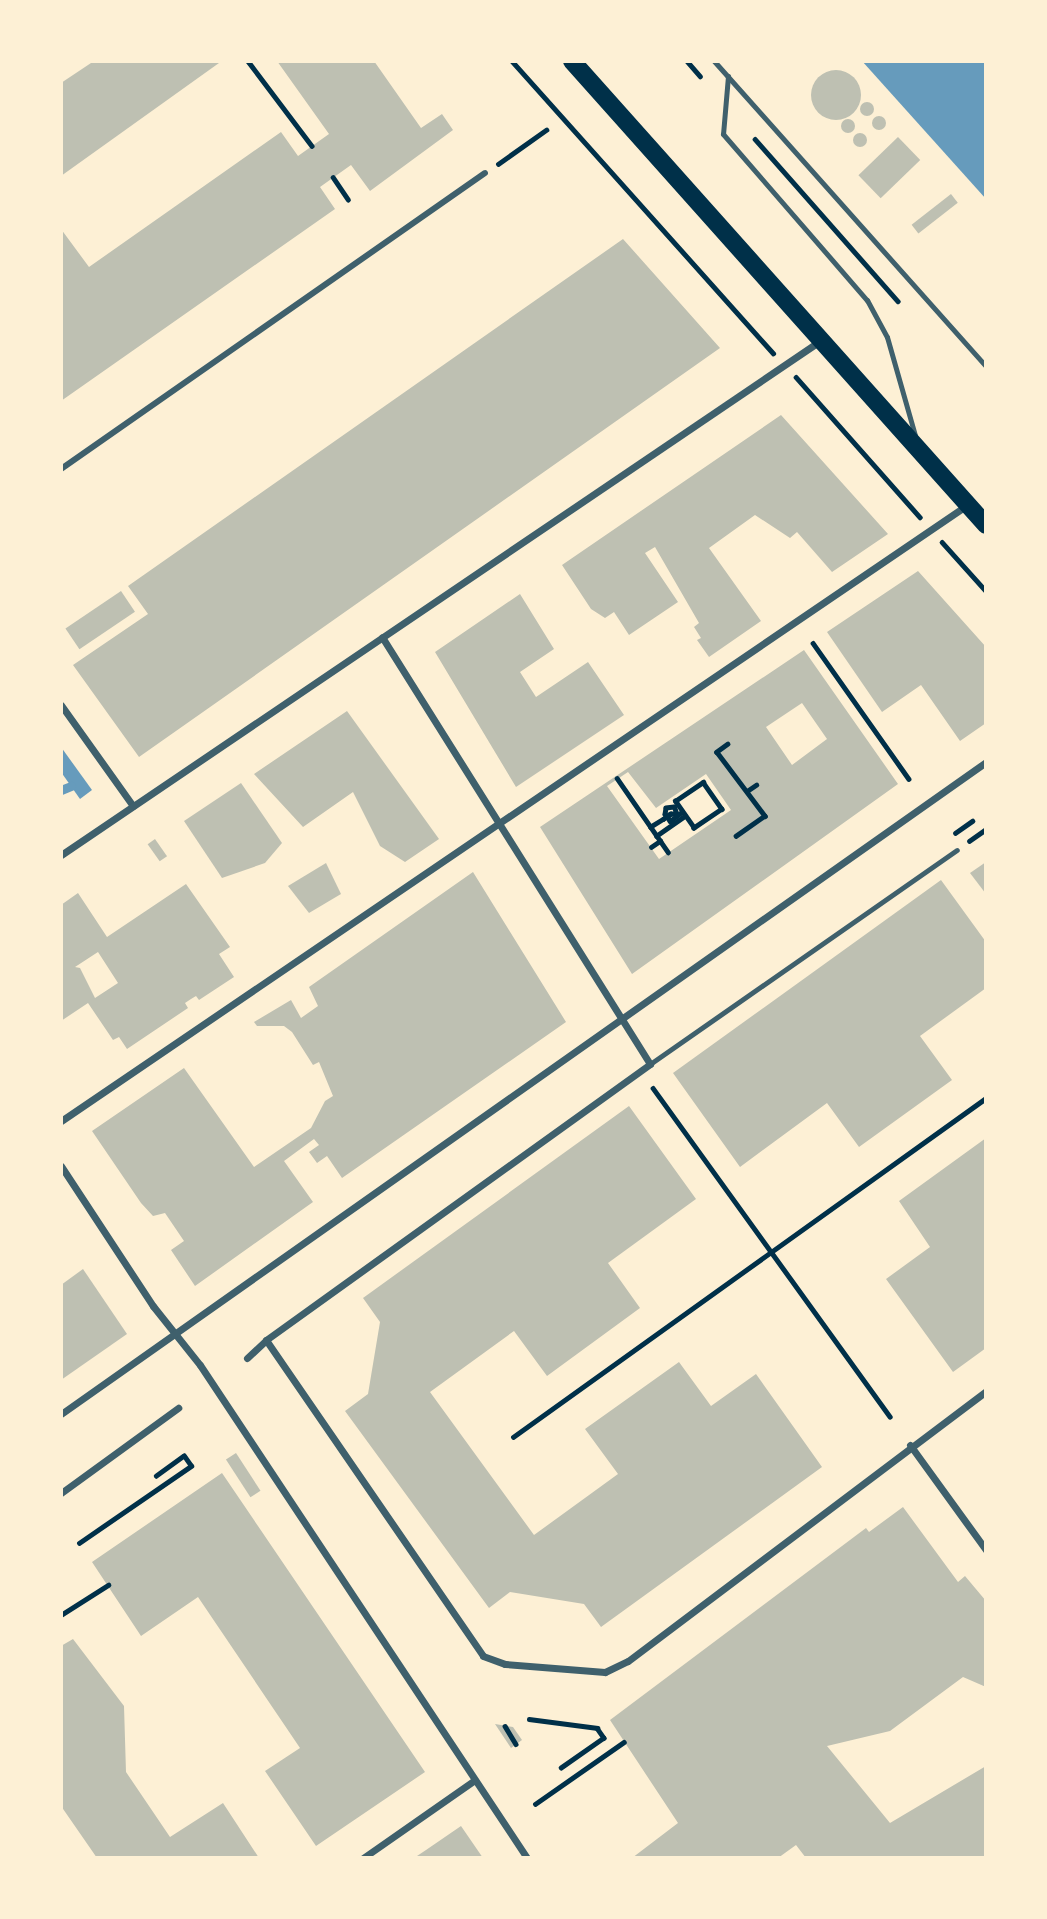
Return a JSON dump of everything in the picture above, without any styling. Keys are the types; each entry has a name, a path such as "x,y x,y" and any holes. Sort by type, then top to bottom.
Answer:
{"main road":[{"path":"572,61 986,525"}],"street":[{"path":"61,469 485,173"},
{"path":"61,855 821,340"},
{"path":"61,1121 968,504"},
{"path":"247,1358 266,1340 650,1064 620,1021 382,637"},
{"path":"61,705 133,806"},
{"path":"61,1414 986,762"},
{"path":"61,1166 527,1858"},
{"path":"266,1340 483,1656 505,1664 605,1672 628,1661 910,1445 986,1391"},
{"path":"61,1493 178,1408"},
{"path":"910,1445 986,1550"},
{"path":"363,1858 475,1780"}],"lane":[{"path":"714,61 986,366"},
{"path":"728,76 723,134 867,300 887,337 920,451"},
{"path":"650,1064 957,850"}],"path":[{"path":"248,61 312,146"},
{"path":"512,61 774,354"},
{"path":"687,61 705,82"},
{"path":"485,173 546,130"},
{"path":"751,135 898,301"},
{"path":"333,177 348,199"},
{"path":"794,375 923,520"},
{"path":"940,540 986,591"},
{"path":"813,643 909,779"},
{"path":"728,744 717,752 765,816 736,836"},
{"path":"617,779 668,852"},
{"path":"703,782 722,809 694,828 684,814 675,801 703,782"},
{"path":"747,791 756,785"},
{"path":"650,827 684,814"},
{"path":"656,836 684,814"},
{"path":"948,838 972,821"},
{"path":"651,847 660,841"},
{"path":"653,1088 890,1417"},
{"path":"513,1437 771,1249 986,1098"},
{"path":"79,1543 191,1466 184,1456 156,1476"},
{"path":"61,1615 107,1585"},
{"path":"528,1719 597,1728 604,1738 561,1768"},
{"path":"505,1726 516,1744"},
{"path":"535,1804 624,1742"}],"water":[{"path":"862,61 986,61 986,199"},
{"path":"61,747 92,790 80,799 61,772"}],"building":[{"path":"94,61 219,63 61,176 61,83"},
{"path":"277,61 374,61 421,128 442,114 453,130 370,191 351,165 320,187 335,209 61,401 61,229 89,267 281,132 298,156 329,134"},
{"path":"836,70 854,77 861,95 854,113 836,120 818,113 811,95 818,77"},
{"path":"864,102 870,102 874,109 870,116 864,116 860,112 860,106"},
{"path":"876,116 882,116 886,123 882,130 876,130 872,126 872,120"},
{"path":"845,119 851,119 855,126 851,133 845,133 841,129 841,123"},
{"path":"857,133 863,133 867,140 863,147 857,147 853,143 853,137"},
{"path":"898,137 920,160 881,198 858,175"},
{"path":"951,194 958,203 918,233 912,225"},
{"path":"623,239 720,348 139,757 73,665 148,614 128,586"},
{"path":"781,415 888,534 832,572 797,532 790,538 755,515 709,548 761,621 709,657 697,640 701,638 694,627 699,623 655,547 645,553 678,602 629,635 614,612 605,618 591,609 562,565"},
{"path":"918,571 986,647 986,723 960,741 921,685 882,712 827,632"},
{"path":"121,591 135,612 79,649 65,628"},
{"path":"520,594 554,649 520,672 536,697 588,662 624,715 516,787 435,652"},
{"path":"804,650 898,784 632,974 540,827","holes":["802,703 827,739 792,765 766,727","628,772 656,808 706,774 731,810 659,859 607,786"]},
{"path":"347,711 439,839 405,862 380,846 353,792 303,827 254,774"},
{"path":"241,783 282,843 265,863 222,878 184,821"},
{"path":"155,839 167,856 160,861 148,844"},
{"path":"986,862 986,894 970,873"},
{"path":"326,863 341,894 309,913 288,886"},
{"path":"473,872 566,1022 342,1178 327,1156 317,1163 309,1152 319,1145 314,1139 284,1161 313,1202 195,1286 171,1250 184,1241 165,1213 153,1216 141,1203 92,1131 184,1068 254,1167 311,1128 325,1101 333,1096 319,1062 313,1065 292,1032 284,1026 257,1026 254,1022 291,1000 301,1018 318,1006 309,987"},
{"path":"941,880 986,942 986,988 920,1036 952,1080 859,1147 827,1103 740,1167 673,1073"},
{"path":"186,884 230,947 219,954 234,977 199,1000 196,996 185,1003 188,1008 127,1049 119,1037 113,1040 88,1003 61,1021 61,905 78,893 107,937","holes":["98,952 118,983 95,998 80,968 75,967"]},
{"path":"629,1106 696,1199 608,1263 640,1308 547,1376 514,1331 430,1392 534,1535 618,1474 585,1429 679,1362 711,1406 756,1374 822,1467 601,1627 584,1604 510,1592 489,1608 345,1411 368,1394 380,1322 363,1298"},
{"path":"986,1138 986,1348 953,1372 886,1279 930,1247 899,1201"},
{"path":"83,1269 127,1334 61,1380 61,1285"},
{"path":"236,1453 261,1491 250,1497 226,1460"},
{"path":"222,1473 425,1772 316,1846 265,1771 300,1748 198,1597 141,1636 92,1562"},
{"path":"903,1507 958,1582 965,1576 986,1601 986,1687 963,1677 890,1731 827,1746 890,1823 986,1766 986,1858 806,1858 796,1845 778,1858 632,1858 678,1823 610,1720 866,1528 869,1532"},
{"path":"73,1639 124,1706 126,1772 170,1837 223,1803 259,1858 97,1858 61,1806 61,1646"},
{"path":"495,1724 513,1727 522,1740 511,1748"},
{"path":"461,1826 483,1858 414,1858 426,1850"}],"waterway":[{"path":"61,790 71,786"}]}
